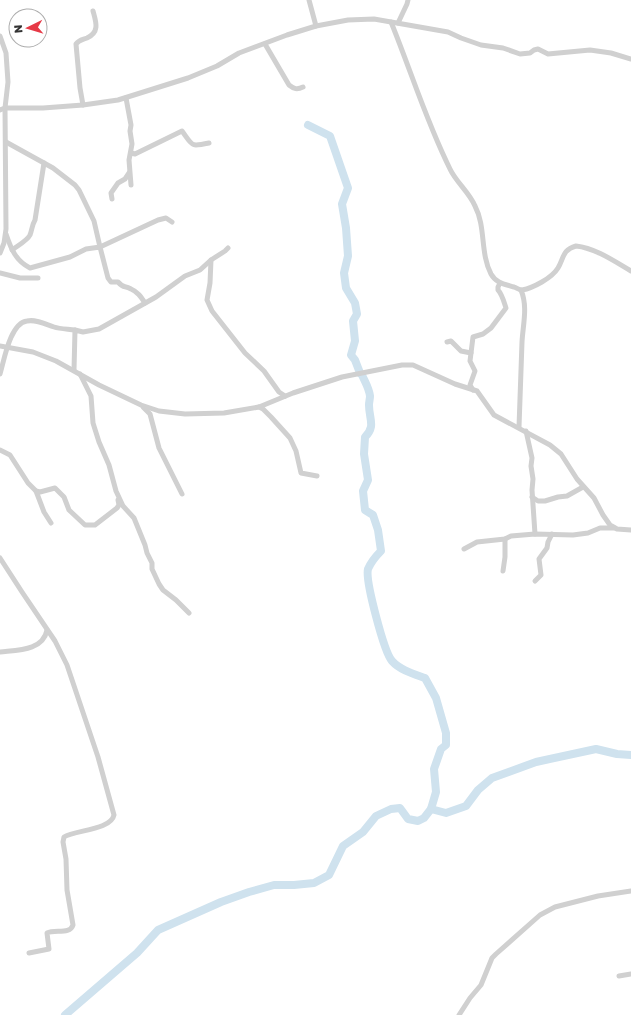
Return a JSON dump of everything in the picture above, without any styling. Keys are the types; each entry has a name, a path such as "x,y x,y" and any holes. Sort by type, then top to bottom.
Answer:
{"street":[{"path":"309,0 316,26"},
{"path":"398,23 408,4 408,0"},
{"path":"83,105 76,44 78,41 92,35 96,30 97,25 93,11"},
{"path":"3,109 83,105 126,98 188,78 217,66 239,53 287,35 316,26 348,20 364,19 391,22 448,32 481,45 503,48 520,54 530,53 538,49 548,54 590,50 611,53 631,59"},
{"path":"391,22 405,55 414,84 419,91 424,108 450,170 476,207 487,264 491,274 500,283 521,290 545,280 557,270 566,251 576,246 593,251 631,271"},
{"path":"0,36 6,53 8,82 3,109 6,142 6,234 0,253"},
{"path":"265,44 289,85 297,90 303,87"},
{"path":"126,98 132,125 130,131 132,144 129,160 131,184"},
{"path":"131,154 135,154 182,131 192,145 195,146 209,143"},
{"path":"6,142 53,168 79,190 94,221 110,282 118,282 122,287 130,288 138,293 145,303"},
{"path":"12,250 28,238 30,234 35,220 44,163"},
{"path":"112,199 111,193 118,183 126,179 129,172"},
{"path":"6,234 12,250 18,259 30,268 70,258 86,249 100,247 158,220 166,218 172,222"},
{"path":"0,374 7,347 16,330 21,323 26,320 83,332 99,328 145,303 185,276 200,270 228,248"},
{"path":"211,260 210,283 207,300 212,311 245,353 264,371 279,392 285,396"},
{"path":"0,273 20,278 38,278"},
{"path":"473,390 470,385 475,371 470,361 473,337 483,334 491,328 506,308 498,290 500,283"},
{"path":"519,428 525,308 524,297 521,290"},
{"path":"74,370 75,330"},
{"path":"446,342 451,341 461,351 471,353"},
{"path":"0,346 33,352 56,361 99,385 141,405 172,413 196,415 224,414 259,407 285,396 342,378 408,364 473,390 480,394 494,415 550,445 561,454 583,487 597,504 606,521 614,528"},
{"path":"0,450 10,455 28,483 36,490 40,492 55,488 64,497 69,510 82,524 88,526 96,525 118,506 119,503 109,465 93,423 91,396 80,374"},
{"path":"141,405 150,414 158,448 182,494"},
{"path":"259,407 267,413 290,438 296,451 300,473 318,476"},
{"path":"526,432 532,458 531,466 534,479 532,498 535,534"},
{"path":"532,498 538,501 545,501 567,496 583,487"},
{"path":"36,490 44,512 51,523"},
{"path":"116,491 123,506 134,518 152,563 152,568 162,590 176,600 189,613"},
{"path":"464,549 477,542 511,536 535,534 582,534 600,528 631,530"},
{"path":"535,581 541,575 539,559 547,548 552,534"},
{"path":"503,571 505,557 504,538"},
{"path":"0,558 55,641 74,683 98,757 114,815 114,818 109,823 86,831 72,833 64,837 63,842 66,859 67,890 74,925 70,931 47,933 49,949 29,953"},
{"path":"0,652 34,646 43,639 47,630"},
{"path":"459,1015 481,985 492,958 540,915 555,907 565,904 631,891"},
{"path":"619,976 631,974"}],"waterway":[{"path":"308,125 330,136 348,188 342,204 346,228 348,256 344,273 346,288 355,303 357,314 353,321 355,341 351,355 355,360 360,373"},
{"path":"65,1015 137,953 158,930 221,902 249,892 274,885 314,883 329,875 343,846 363,832 376,816 391,809 400,808 408,819 418,821 424,818 431,809 436,792 434,769 441,749 446,745 446,733 436,698 425,678 399,667 392,661 384,644 372,601 369,587 368,569 381,551 378,530 373,515 365,510 363,491 368,480 364,454 365,437 370,429 371,422 369,410 370,397 362,375"},
{"path":"431,809 446,813 466,806 478,790 492,778 536,762 596,749 617,754 631,755"}]}
